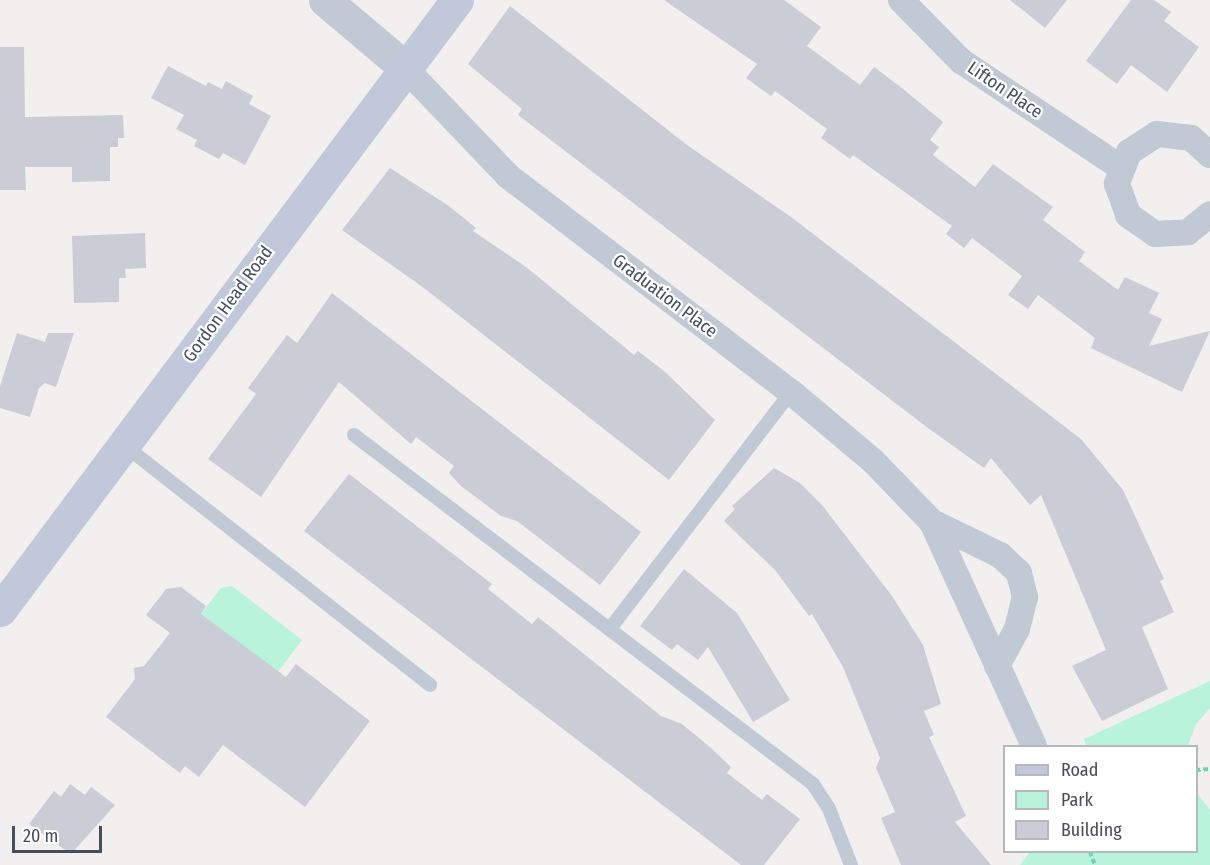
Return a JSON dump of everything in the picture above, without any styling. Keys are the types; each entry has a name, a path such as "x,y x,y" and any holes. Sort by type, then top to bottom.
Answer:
{"main road":[{"name":"Gordon Head Road","path":"0,610 404,66 457,0"}],"street":[{"path":"325,0 404,66"},
{"name":"Lifton Place","path":"901,0 961,60 1120,167"},
{"name":"Graduation Place","path":"404,66 508,176 790,393 873,461 932,522 1033,745"},
{"path":"1210,155 1191,138 1157,134 1141,141 1120,167 1120,200 1140,227 1172,236 1188,232 1210,214"},
{"name":"Graduation Place","path":"932,522 1000,555 1019,573 1025,597 1017,629 997,666"}],"lane":[{"path":"612,626 790,393"},
{"path":"354,435 568,602 612,626 649,662 813,784 829,809 851,865"},
{"path":"124,445 430,685"}],"green space":[{"path":"232,586 302,640 278,672 201,614 221,588"},
{"path":"1210,681 1210,708 1196,724 1188,745 1086,745 1084,739"},
{"path":"1198,794 1210,810 1210,865 1020,865 1029,853 1198,853"}],"building":[{"path":"664,0 784,0 821,27 807,46 860,85 874,67 902,88 943,122 930,140 939,147 933,155 975,187 993,164 1053,207 1043,220 1085,252 1079,261 1118,290 1125,277 1159,293 1149,313 1162,319 1149,346 1210,331 1182,392 1091,348 1095,338 1038,295 1028,309 1008,295 1022,276 972,238 964,248 946,234 952,226 853,155 850,159 821,138 827,129 775,91 771,96 746,78 757,64"},
{"path":"1010,0 1067,0 1045,28"},
{"path":"1131,0 1154,0 1171,12 1164,21 1199,47 1167,92 1131,65 1117,84 1086,61"},
{"path":"510,6 687,145 791,217 1081,439 1123,490 1164,579 1160,581 1174,612 1142,627 1168,689 1102,721 1072,666 1106,650 1041,495 1030,505 991,458 984,468 928,428 518,115 522,109 468,64"},
{"path":"0,47 24,47 25,117 123,115 124,138 118,138 118,147 110,147 110,181 72,182 72,167 25,167 26,190 0,190"},
{"path":"168,66 206,86 208,82 222,89 226,81 253,96 249,104 271,116 245,165 223,153 219,159 194,146 197,140 176,129 184,115 151,98"},
{"path":"390,168 449,206 476,228 473,231 526,267 634,355 638,351 664,371 715,420 669,480 424,288 342,230"},
{"path":"145,233 146,268 125,269 126,278 119,278 119,302 74,303 72,236"},
{"path":"332,293 641,532 600,585 517,521 501,516 461,486 449,473 454,466 416,437 411,444 339,382 261,497 208,459 256,394 248,388 287,335 297,343"},
{"path":"17,333 45,342 48,333 74,333 56,387 45,383 39,388 30,417 0,408 0,386"},
{"path":"774,468 800,483 822,505 892,596 923,645 941,704 924,711 934,735 929,737 966,816 955,822 991,865 901,865 881,818 895,812 876,768 880,758 843,667 812,614 809,616 775,570 724,521 735,509 732,506"},
{"path":"349,474 492,584 488,589 532,624 538,617 661,716 682,724 731,767 727,773 762,800 767,794 800,819 764,865 741,865 304,531"},
{"path":"684,569 737,613 790,700 753,722 708,647 698,660 677,644 672,650 640,626"},
{"path":"181,587 206,606 201,614 286,677 296,664 370,721 305,807 223,745 199,777 185,766 180,773 106,717 135,679 134,668 144,666 170,633 146,615 166,589"},
{"path":"70,784 85,795 91,787 115,805 71,854 29,824 54,791 61,797"}]}
